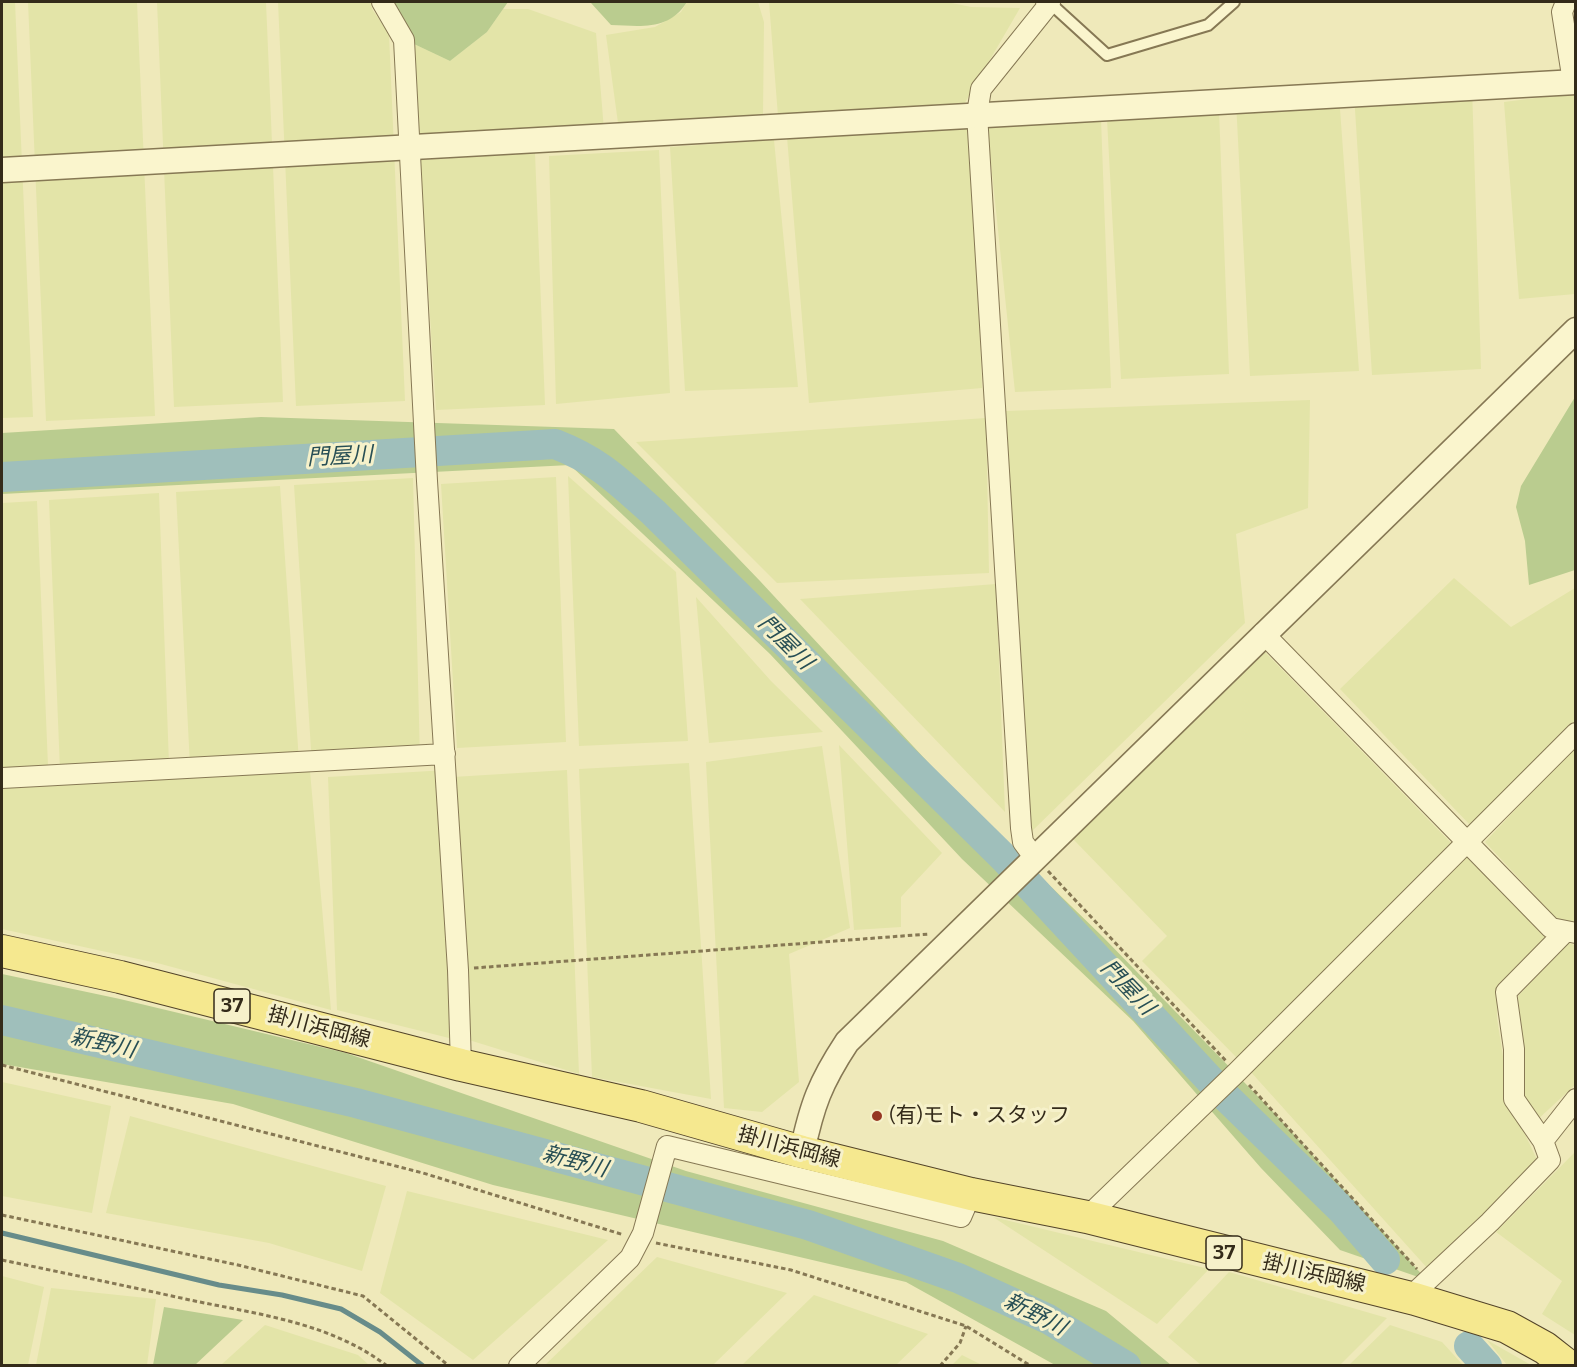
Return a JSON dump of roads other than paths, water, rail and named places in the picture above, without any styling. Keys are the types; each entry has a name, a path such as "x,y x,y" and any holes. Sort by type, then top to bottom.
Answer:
{"main road":[{"name":"掛川浜岡線","path":"2,951 120,977 461,1065 641,1106 802,1152 971,1194 1087,1217 1410,1297 1507,1328 1545,1348 1569,1365"}],"street":[{"path":"382,2 404,40 424,426 458,970 461,1065"},
{"path":"1034,857 1023,842 1021,828 976,114 981,89 1048,2"},
{"path":"2,171 976,114 1574,82 1562,12 1566,2"},
{"path":"802,1152 811,1110 825,1076 847,1042 1575,330"},
{"path":"1263,633 1551,928 1571,932"},
{"path":"1087,1217 1237,1072 1575,733"},
{"path":"2,778 445,754"},
{"path":"1410,1297 1550,1160 1543,1141 1514,1099 1514,1049 1506,992 1571,932"},
{"path":"1543,1141 1575,1099"},
{"path":"519,1365 630,1258 641,1236 667,1146 961,1217 971,1194"},
{"path":"1569,1365 1575,1361"}],"lane":[{"path":"1048,2 1107,55 1208,25 1234,2"}],"waterway":[{"name":"門屋川","path":"2,477 555,444 584,457 607,473 653,512 1004,858 1223,1094 1342,1210 1385,1260"},
{"name":"新野川","path":"2,1020 356,1103 808,1225 958,1278 1048,1319 1126,1366"},
{"path":"2,1233 219,1285 282,1295 341,1309 380,1332 423,1366"},
{"name":"門屋川","path":"1469,1346 1487,1366"}],"place":[{"name":"(有)モト・スタッフ","path":"877,1116"}]}
